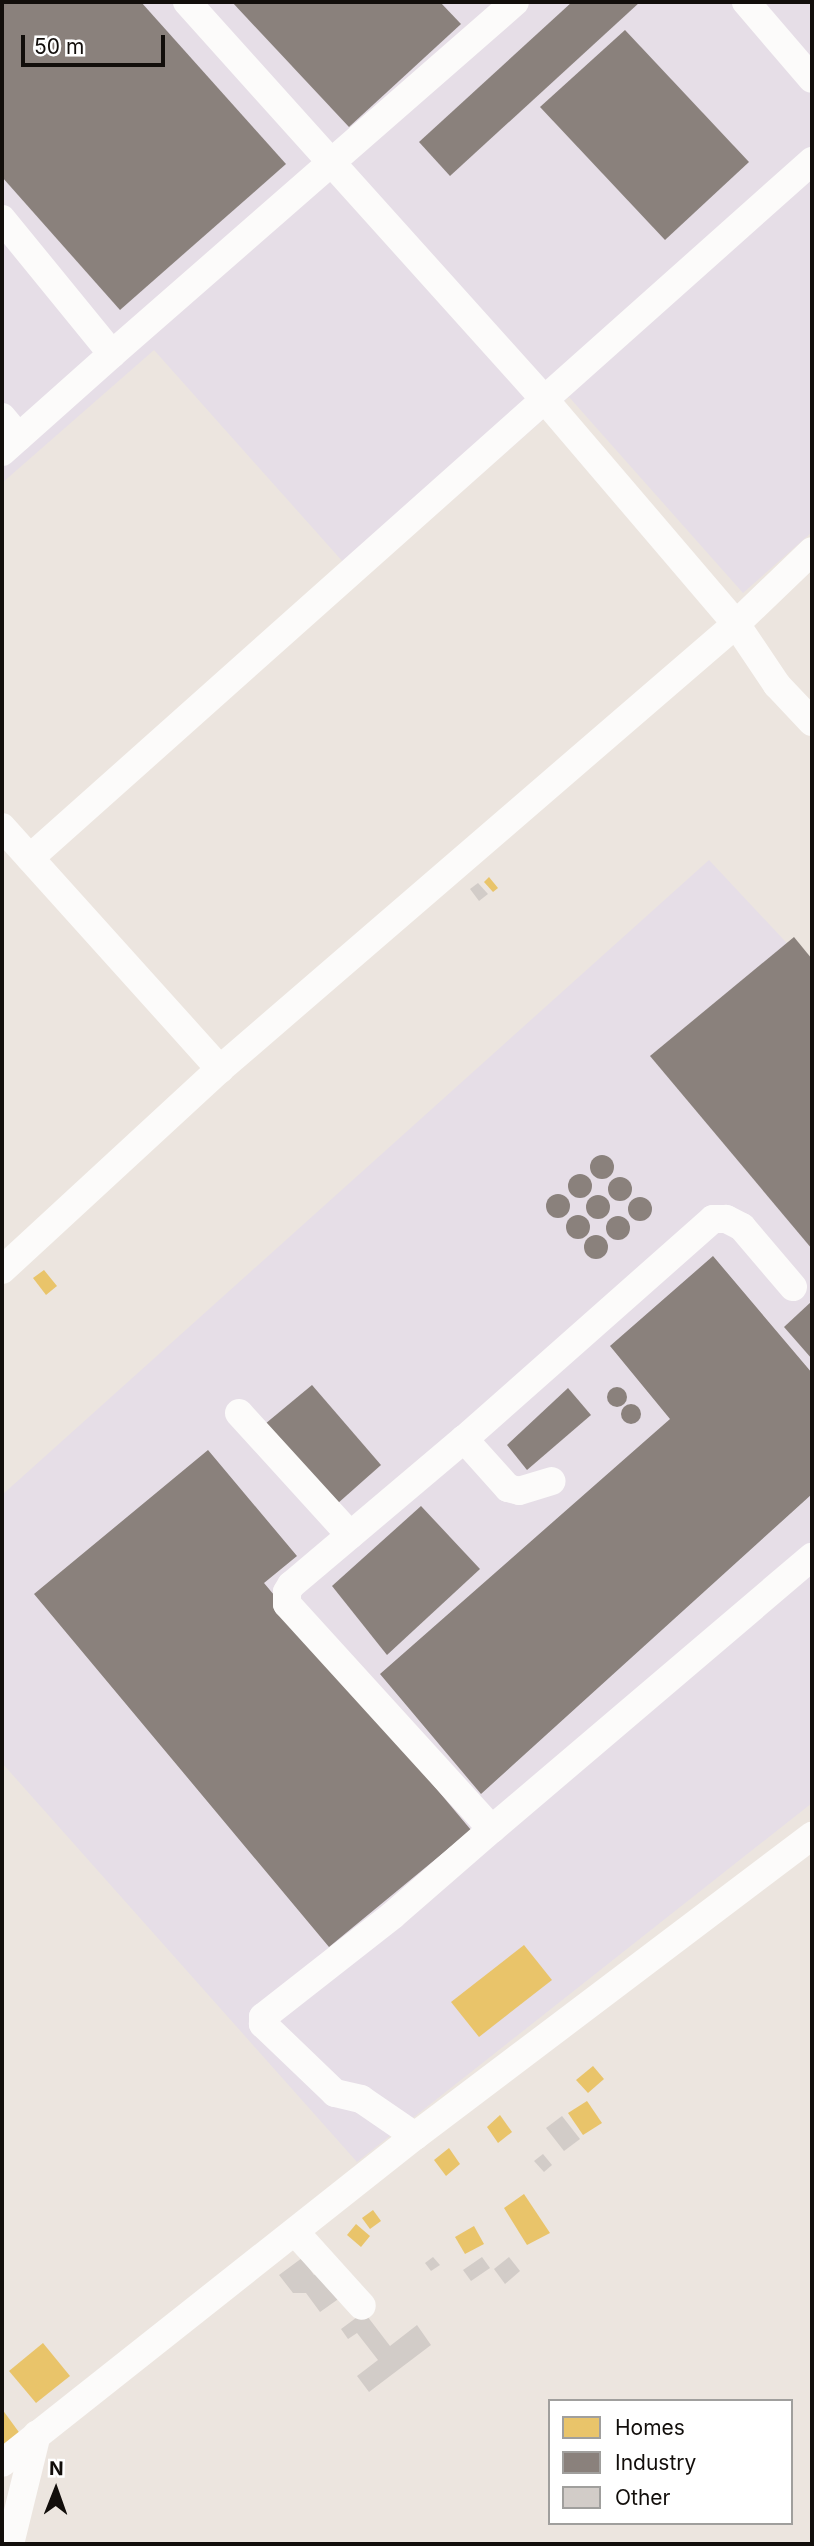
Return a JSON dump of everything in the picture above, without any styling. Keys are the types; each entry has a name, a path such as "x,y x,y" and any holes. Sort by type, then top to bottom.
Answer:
{"street":[{"path":"187,2 545,400 736,624 777,685 812,722"},
{"path":"7,435 112,354 515,2"},
{"path":"746,2 812,79"},
{"path":"30,858 812,161"},
{"path":"2,219 112,354"},
{"path":"2,1270 220,1069 736,624 812,551"},
{"path":"2,827 220,1069"},
{"path":"492,1829 287,1604 290,1585 464,1439 713,1219 726,1219 742,1227 793,1287"},
{"path":"239,1413 351,1535"},
{"path":"464,1439 508,1488 519,1491 551,1481"},
{"path":"415,2136 361,2099 335,2093 263,2024 263,2017 393,1915 812,1557"},
{"path":"2,2463 296,2233 415,2136 812,1836"},
{"path":"296,2233 362,2306"},
{"path":"10,2544 37,2434"}],"shaded area":[{"path":"2,2 812,2 812,532 743,593 569,397 360,581 154,350 2,483"},
{"path":"709,860 812,970 812,1803 357,2162 2,1763 2,1495"}],"building: Homes":[{"path":"489,877 498,888 493,892 484,882"},
{"path":"44,1270 57,1286 46,1295 33,1278"},
{"path":"524,1945 552,1980 479,2037 451,2002"},
{"path":"593,2066 604,2079 588,2093 576,2080"},
{"path":"587,2101 602,2123 583,2135 568,2113"},
{"path":"500,2115 512,2132 498,2143 487,2127"},
{"path":"449,2148 460,2164 446,2176 434,2160"},
{"path":"524,2194 550,2233 527,2245 504,2208"},
{"path":"373,2210 381,2221 370,2229 362,2218"},
{"path":"356,2224 370,2236 361,2247 347,2235"},
{"path":"474,2226 484,2244 465,2254 455,2237"},
{"path":"43,2343 70,2376 36,2403 9,2371"},
{"path":"2,2409 21,2435 2,2448"}],"building: Industry":[{"path":"2,2 141,2 286,164 120,310 2,177"},
{"path":"232,2 440,2 461,24 349,127"},
{"path":"572,2 640,2 450,176 419,142"},
{"path":"625,30 749,162 665,240 540,107"},
{"path":"794,937 812,959 812,1249 650,1056"},
{"path":"602,1155 613,1162 614,1167 607,1178 602,1179 591,1172 590,1167 597,1156"},
{"path":"580,1174 591,1181 592,1186 585,1197 580,1198 569,1191 568,1186 575,1175"},
{"path":"620,1177 631,1184 632,1189 625,1200 620,1201 609,1194 608,1189 615,1178"},
{"path":"558,1194 569,1201 570,1206 563,1217 558,1218 547,1211 546,1206 553,1195"},
{"path":"598,1195 609,1202 610,1207 603,1218 598,1219 587,1212 586,1207 593,1196"},
{"path":"640,1197 651,1204 652,1209 645,1220 640,1221 629,1214 628,1209 635,1198"},
{"path":"578,1215 589,1222 590,1227 583,1238 578,1239 567,1232 566,1227 573,1216"},
{"path":"618,1216 627,1219 630,1228 627,1237 618,1240 609,1237 606,1228 609,1219"},
{"path":"596,1235 607,1242 608,1247 601,1258 596,1259 585,1252 584,1247 591,1236"},
{"path":"713,1256 812,1373 812,1494 481,1794 380,1674 670,1419 610,1346"},
{"path":"812,1301 812,1359 784,1327"},
{"path":"312,1385 381,1465 337,1504 265,1424"},
{"path":"617,1387 624,1390 627,1397 624,1404 617,1407 610,1404 607,1397 610,1390"},
{"path":"568,1388 591,1415 527,1470 507,1445"},
{"path":"631,1404 638,1407 641,1414 638,1421 631,1424 624,1421 621,1414 624,1407"},
{"path":"208,1450 297,1556 264,1583 471,1830 329,1947 34,1594"},
{"path":"421,1506 480,1569 387,1655 332,1586"}],"building: Other":[{"path":"478,883 488,894 479,901 470,889"},
{"path":"562,2116 580,2139 564,2151 546,2128"},
{"path":"543,2154 552,2165 544,2172 534,2161"},
{"path":"433,2257 440,2265 431,2271 425,2263"},
{"path":"482,2257 490,2268 471,2281 463,2270"},
{"path":"509,2257 520,2271 505,2284 494,2269"},
{"path":"302,2258 314,2275 324,2269 344,2295 320,2312 306,2293 293,2293 279,2275"},
{"path":"364,2312 390,2346 417,2325 431,2345 369,2392 357,2376 378,2360 357,2333 348,2339 341,2329"}]}
